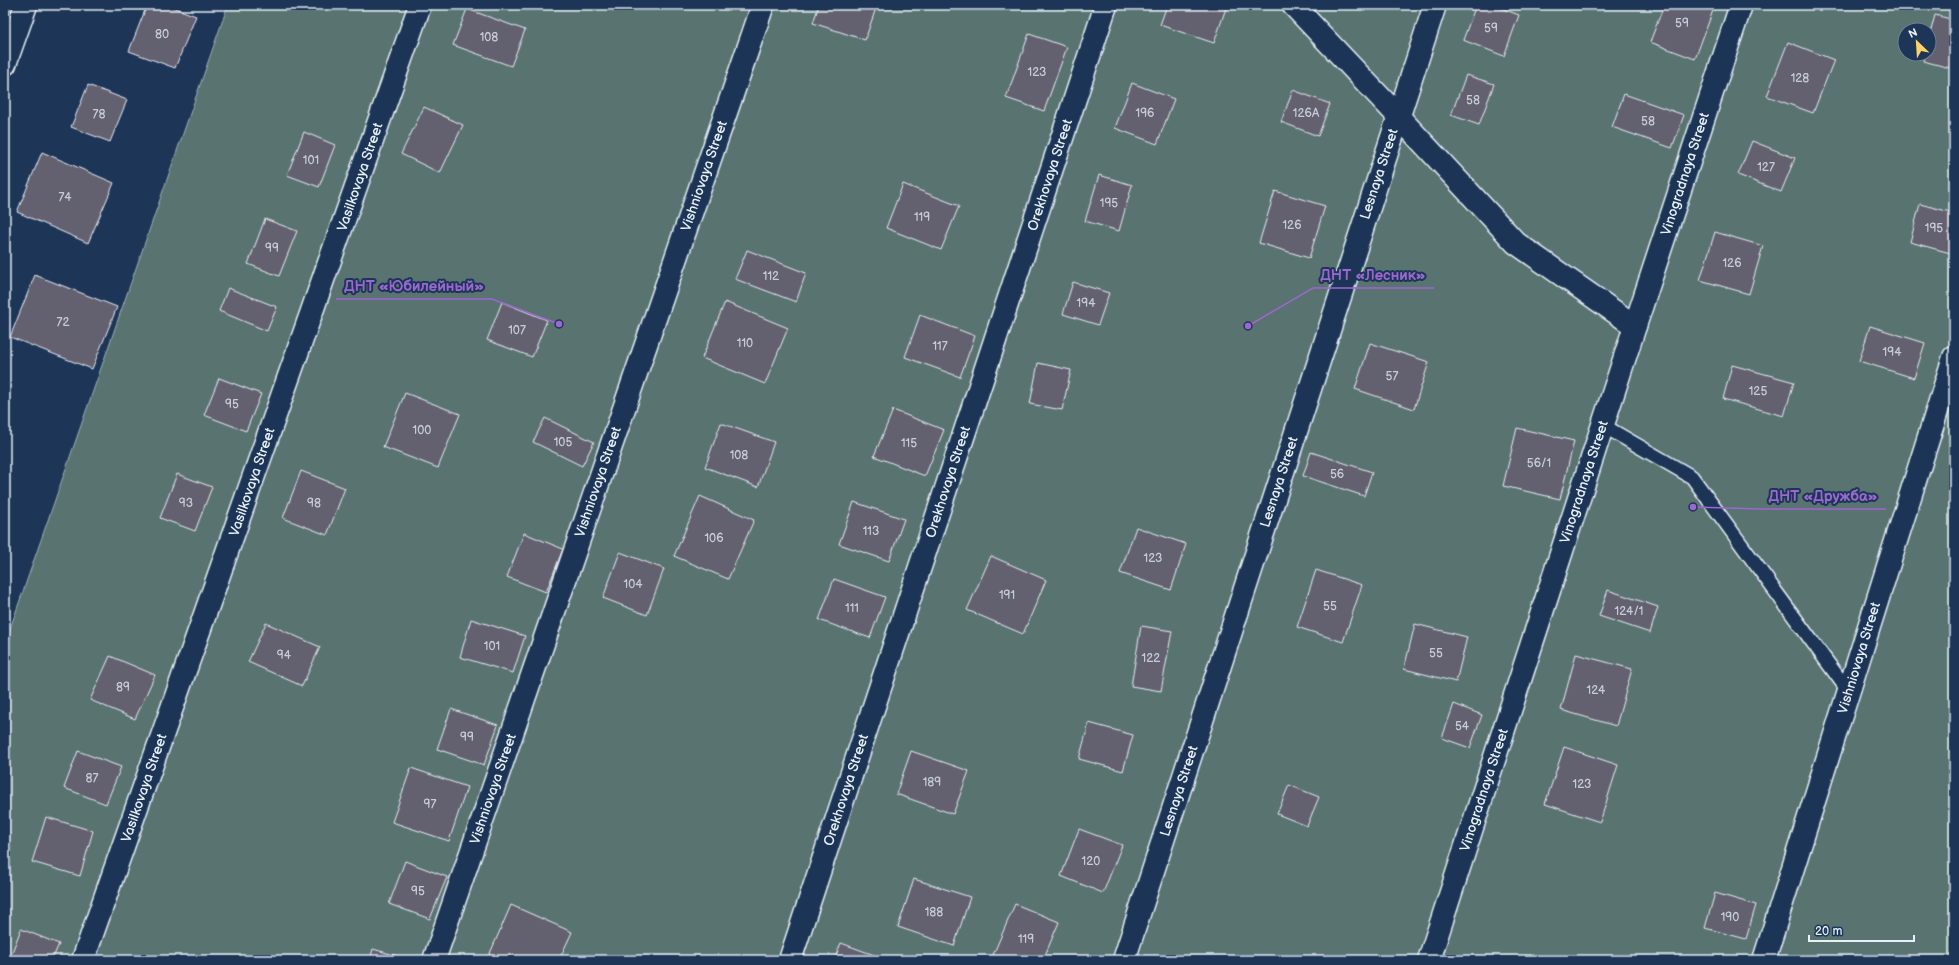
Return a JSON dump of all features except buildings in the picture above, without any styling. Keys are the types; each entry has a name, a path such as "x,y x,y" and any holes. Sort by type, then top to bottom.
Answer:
{"street":[{"path":"5,64 26,5"},
{"name":"Vasilkovaya Street","path":"83,960 420,5"},
{"name":"Vishniovaya Street","path":"434,960 763,5"},
{"name":"Orekhovaya Street","path":"790,960 1106,5"},
{"path":"1293,5 1516,243 1635,326"},
{"name":"Lesnaya Street","path":"1124,960 1435,5"},
{"name":"Vinogradnaya Street","path":"1429,960 1602,425 1741,5"},
{"name":"Vishniovaya Street","path":"1764,960 1954,357"}],"lane":[{"path":"1602,425 1692,477 1849,692"}],"green space":[{"path":"228,5 1954,5 1954,960 5,960 5,643"}],"place":[{"name":"ДНТ «Юбилейный»","path":"559,324"},
{"name":"ДНТ «Лесник»","path":"1248,326"},
{"name":"ДНТ «Дружба»","path":"1693,507"}]}
